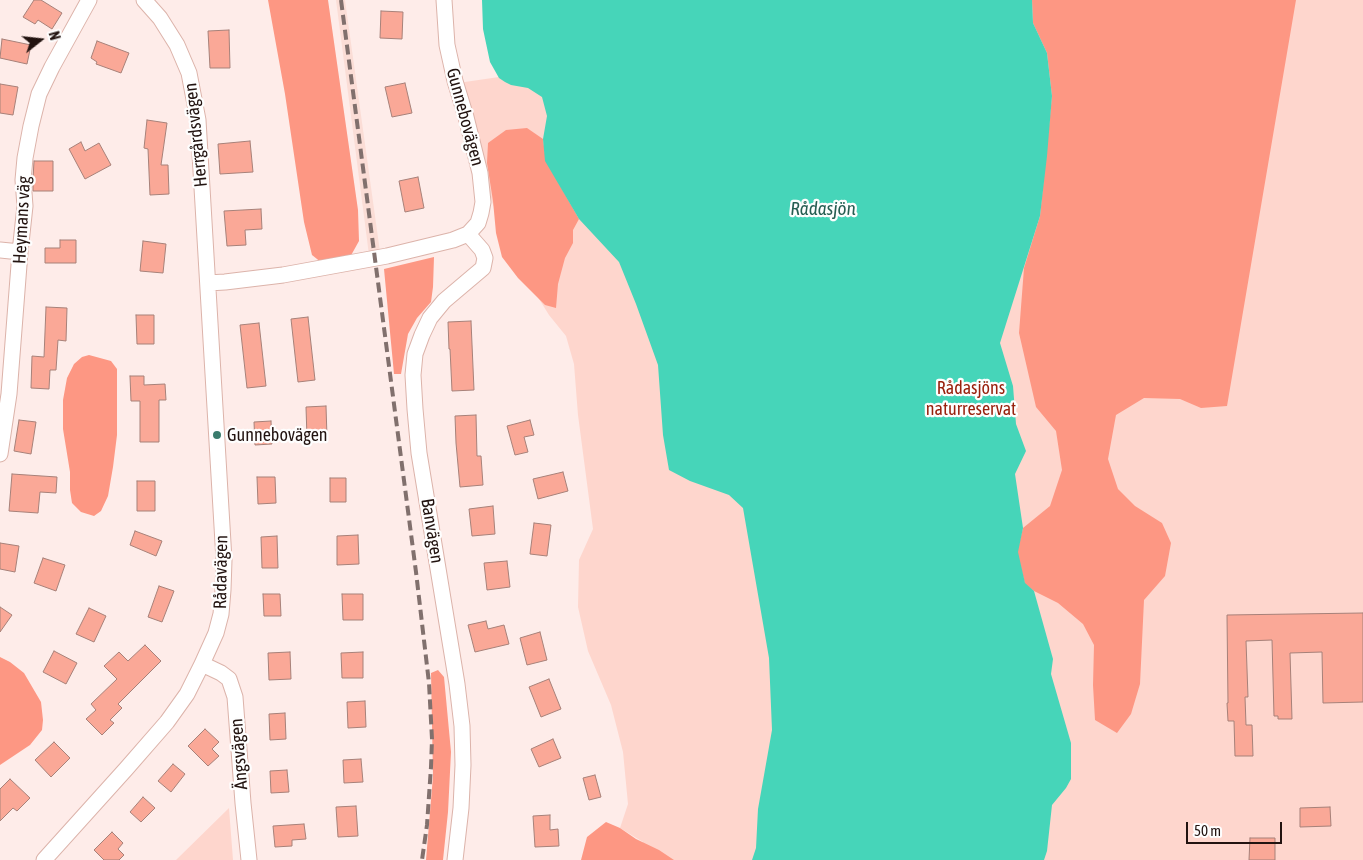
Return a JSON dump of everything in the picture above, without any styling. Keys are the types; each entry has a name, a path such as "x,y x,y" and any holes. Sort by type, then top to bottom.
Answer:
{"street":[{"name":"Heymans väg","path":"0,454 10,394 20,252 26,206 23,180 31,126 39,94 89,0"},
{"name":"Herrgårdsvägen","path":"144,0 160,18 177,45 191,80 198,120 208,283"},
{"name":"Gunnebovägen","path":"444,0 447,45 477,160 483,194 478,223 468,234"},
{"path":"208,283 283,275 332,266 453,240 468,234"},
{"name":"Banvägen","path":"455,860 461,808 462,726 419,453 413,375 415,354 430,318 444,301 483,268 484,258 482,250 468,234"},
{"path":"0,250 20,252"},
{"name":"Rådavägen","path":"44,860 167,722 187,694 216,633 221,614 224,560 208,283"},
{"name":"Ängsvägen","path":"202,664 229,678 235,697 249,860"}],"shaded area":[{"path":"268,0 328,0 358,210 359,241 349,259 322,263 312,255 304,222 285,94"},
{"path":"336,0 345,0 380,252 369,255"},
{"path":"1032,0 1296,0 1227,406 1201,408 1180,399 1144,398 1116,415 1108,459 1118,489 1135,506 1162,523 1171,543 1165,576 1144,600 1140,684 1131,714 1117,733 1095,720 1093,685 1094,645 1083,624 1058,603 1034,591 1025,584 1017,552 1023,528 1050,506 1062,470 1056,431 1036,407 1019,333 1024,268 1040,216 1052,96 1047,53 1033,23"},
{"path":"527,128 543,139 546,161 579,219 573,230 573,243 565,258 558,284 556,308 545,305 518,278 502,257 496,233 487,163 488,143 506,130"},
{"path":"434,257 431,302 417,318 408,334 401,374 394,374 384,269"},
{"path":"89,355 111,361 117,369 117,435 113,467 108,496 101,511 94,516 81,512 72,503 70,472 63,429 63,400 67,378 74,364 82,357"},
{"path":"0,657 24,673 41,702 43,720 42,730 30,745 0,765"},
{"path":"438,670 444,677 451,752 448,812 443,860 426,860 433,776 431,673"},
{"path":"606,822 620,828 674,860 581,860 587,837"}],"green space":[{"name":"Rådasjöns naturreservat","path":"484,0 1363,0 1363,860 646,860 643,842 620,828 628,804 623,752 611,705 588,651 578,607 579,560 593,529 578,415 574,364 566,336 549,315 531,286 511,247 492,202 484,163 458,83 499,77 493,61"},
{"path":"229,808 233,860 176,860"}],"water":[{"name":"Rådasjön","path":"482,0 1032,0 1033,23 1047,53 1052,96 1047,156 1040,216 1000,343 1013,386 1016,424 1026,451 1015,474 1023,528 1018,552 1025,583 1034,591 1053,659 1051,674 1071,743 1071,779 1052,805 1047,851 1044,860 752,860 756,848 758,809 772,730 769,658 743,508 729,495 690,481 669,470 663,435 658,365 636,304 619,262 579,219 545,161 543,139 547,116 542,97 528,88 511,85 499,78 490,62 483,29"}],"building":[{"path":"34,0 41,0 62,13 52,29 38,20 35,24 23,17"},
{"path":"381,11 403,12 402,39 380,38"},
{"path":"229,30 230,68 210,68 208,31"},
{"path":"2,39 31,45 27,64 0,58"},
{"path":"97,41 129,53 121,73 96,64 97,62 91,58"},
{"path":"405,83 412,113 392,117 385,87"},
{"path":"0,84 18,87 13,115 0,113"},
{"path":"147,120 167,123 161,165 168,165 169,194 150,195 148,149 144,148"},
{"path":"250,141 253,172 220,174 218,144"},
{"path":"81,142 85,151 99,143 111,165 85,179 69,149"},
{"path":"34,161 53,161 53,191 33,191"},
{"path":"418,177 424,208 405,212 399,181"},
{"path":"261,209 262,229 245,230 246,245 227,246 224,211"},
{"path":"60,240 76,240 76,263 45,263 45,248 60,248"},
{"path":"143,241 166,244 163,273 140,271"},
{"path":"46,307 67,308 66,341 58,340 56,370 50,370 49,389 31,388 32,356 44,357"},
{"path":"136,315 154,315 154,344 137,344"},
{"path":"308,317 315,380 298,382 291,319"},
{"path":"471,321 474,390 452,391 448,322"},
{"path":"259,323 266,386 247,388 240,325"},
{"path":"130,376 144,376 144,385 165,384 166,400 159,400 159,442 140,442 140,401 131,401"},
{"path":"326,406 327,437 307,438 306,407"},
{"path":"476,415 477,456 481,456 483,485 460,487 455,416"},
{"path":"19,420 36,422 31,454 14,451"},
{"path":"530,420 534,435 524,437 528,452 515,455 507,426"},
{"path":"271,421 272,444 255,445 254,422"},
{"path":"563,472 568,491 538,499 533,479"},
{"path":"12,474 57,477 56,493 40,492 38,513 9,511"},
{"path":"257,477 275,477 276,503 258,504"},
{"path":"330,478 346,478 346,502 330,502"},
{"path":"137,481 155,481 155,511 137,511"},
{"path":"493,506 495,534 472,536 469,509"},
{"path":"534,523 551,525 547,556 530,554"},
{"path":"135,531 162,541 156,556 130,545"},
{"path":"358,535 359,564 337,565 337,536"},
{"path":"277,536 278,568 262,568 261,537"},
{"path":"0,543 19,546 15,572 0,569"},
{"path":"43,558 65,565 56,591 34,583"},
{"path":"507,561 510,587 487,590 484,563"},
{"path":"159,586 174,591 162,622 148,617"},
{"path":"263,594 280,594 281,616 264,616"},
{"path":"342,594 363,594 363,620 343,620"},
{"path":"0,607 12,615 0,632"},
{"path":"89,608 106,616 94,642 76,634"},
{"path":"1363,613 1363,702 1323,703 1322,652 1290,653 1292,719 1278,719 1278,716 1274,716 1272,640 1246,641 1248,697 1245,697 1246,725 1252,725 1253,756 1235,756 1234,721 1228,721 1227,615"},
{"path":"486,621 488,629 504,625 509,644 475,652 468,625"},
{"path":"540,632 547,660 527,665 520,638"},
{"path":"145,645 161,661 118,704 122,708 110,720 114,723 102,735 86,719 96,710 91,704 117,679 104,666 119,652 128,661"},
{"path":"54,651 77,663 66,684 43,672"},
{"path":"290,652 291,679 269,680 268,653"},
{"path":"363,652 363,678 342,678 341,653"},
{"path":"549,679 561,709 541,717 529,687"},
{"path":"365,701 366,727 348,728 347,702"},
{"path":"285,713 286,739 270,740 269,714"},
{"path":"205,729 219,742 212,749 219,756 208,766 188,746"},
{"path":"553,739 561,758 539,767 531,749"},
{"path":"54,742 70,758 51,777 35,760"},
{"path":"361,759 363,782 344,783 343,760"},
{"path":"173,764 185,774 171,792 158,781"},
{"path":"287,770 289,792 271,793 270,771"},
{"path":"595,775 601,797 589,800 583,778"},
{"path":"10,779 30,798 17,811 13,808 0,821 0,789"},
{"path":"143,797 155,808 141,822 130,812"},
{"path":"356,806 358,836 338,837 336,807"},
{"path":"1330,807 1331,826 1300,827 1300,808"},
{"path":"550,815 550,830 558,829 559,846 535,847 533,816"},
{"path":"304,824 306,839 292,840 292,846 275,847 273,826"},
{"path":"112,832 123,843 118,849 124,855 119,860 104,860 94,850"},
{"path":"1250,838 1275,838 1275,860 1249,860"}],"railway":[{"path":"341,0 429,683 432,739 431,767 427,825 422,860"}],"place":[{"name":"Gunnebovägen","path":"217,435"}]}
